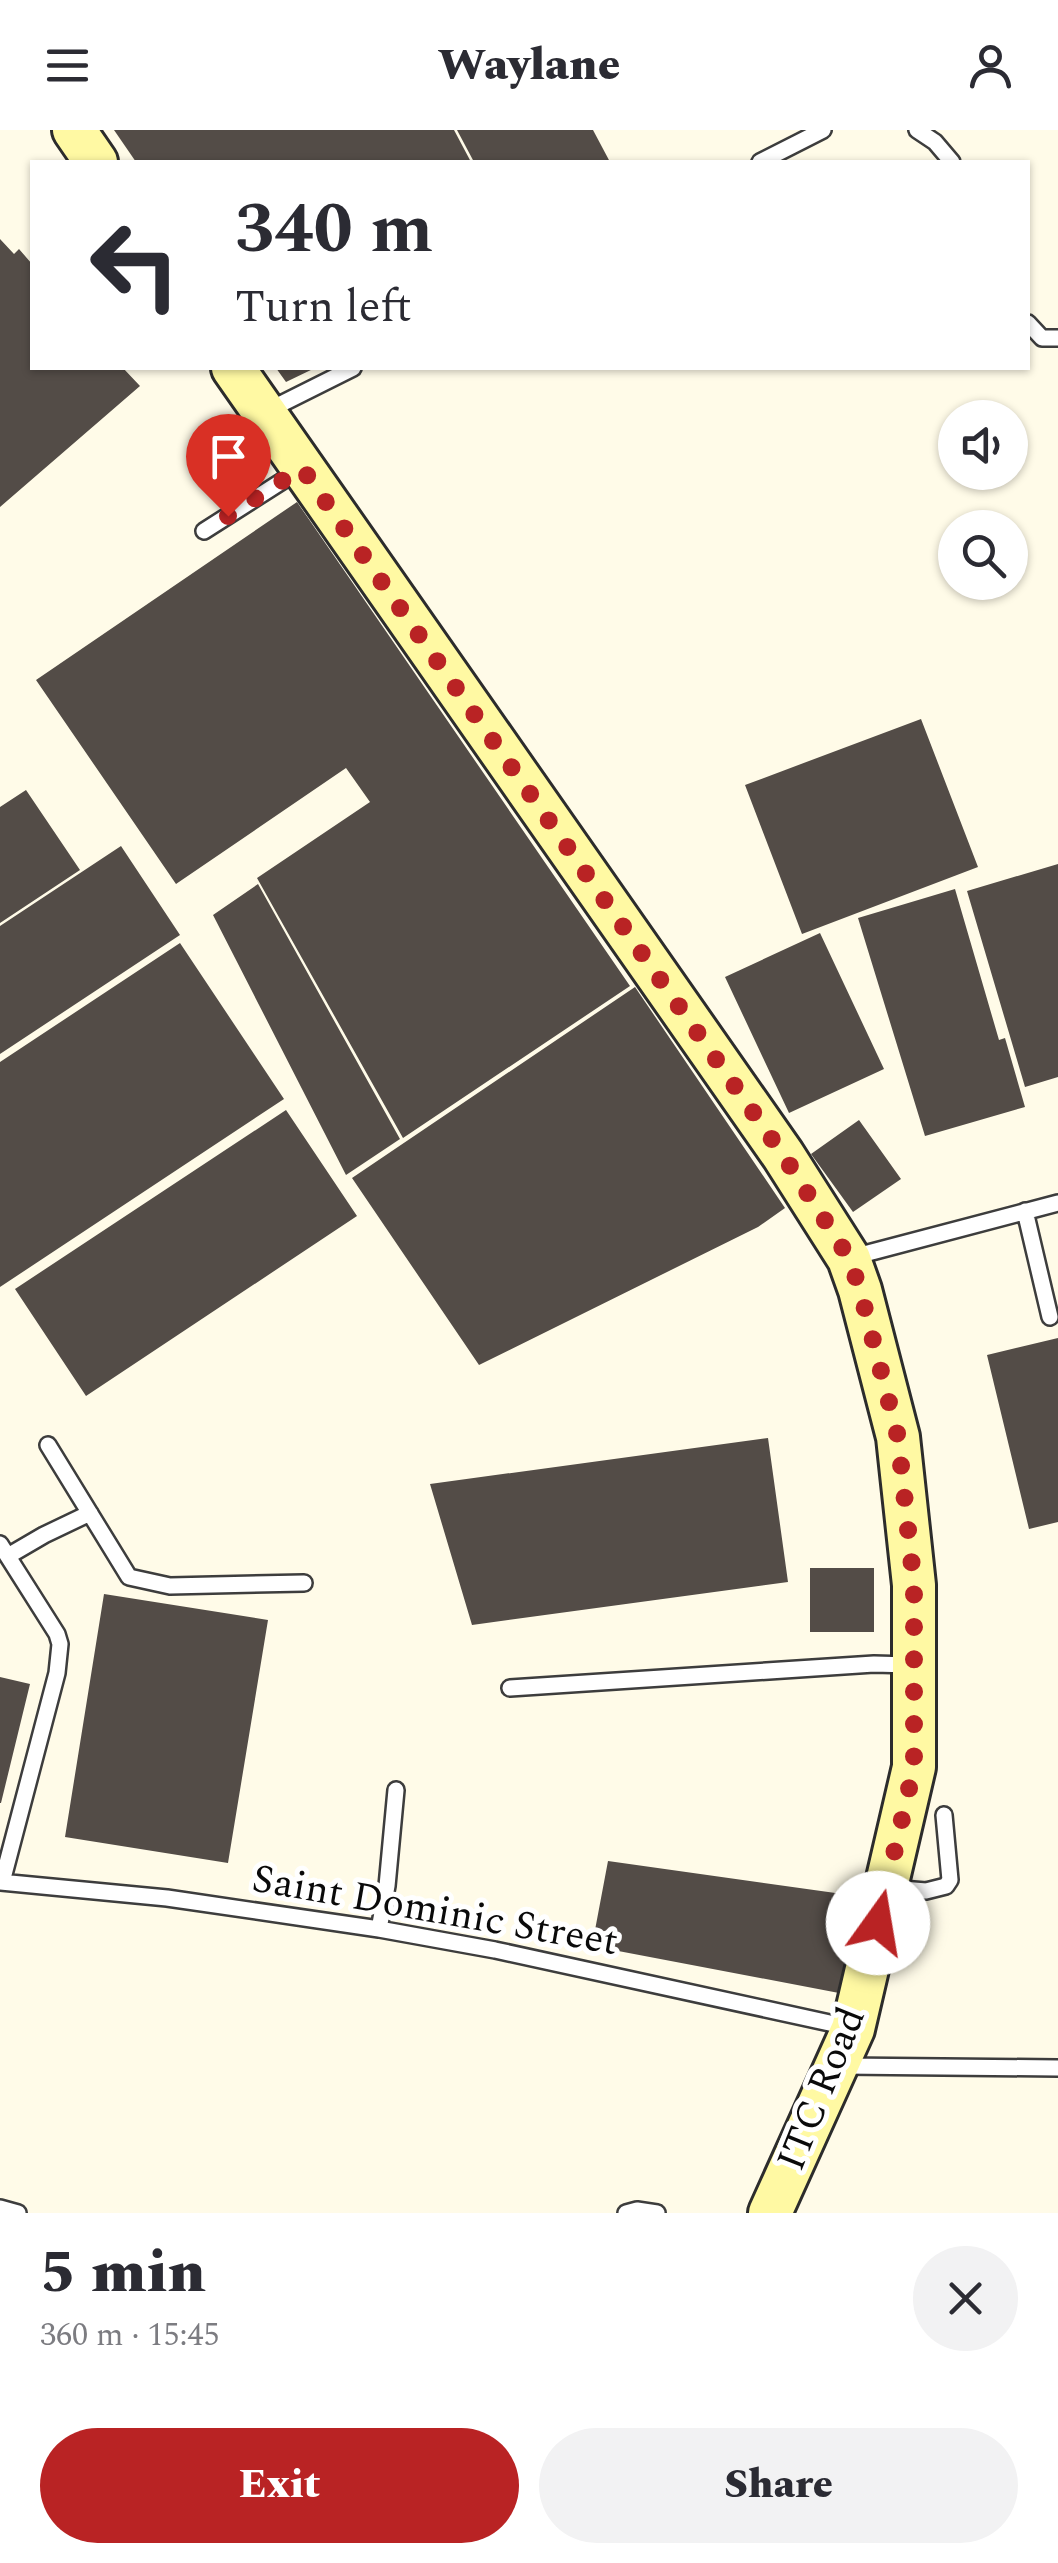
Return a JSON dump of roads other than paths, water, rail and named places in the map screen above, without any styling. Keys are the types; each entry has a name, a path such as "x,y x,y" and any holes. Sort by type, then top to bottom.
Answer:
{"street":[{"path":"74,130 95,160"},
{"name":"ITC Road","path":"233,370 783,1155 849,1258 860,1290 898,1437 914,1585 914,1767 845,2047 770,2213"}],"lane":[{"path":"764,160 824,130"},
{"path":"916,130 935,142 950,160"},
{"path":"1030,325 1042,338 1058,338"},
{"path":"263,413 349,370"},
{"path":"204,531 302,468"},
{"path":"849,1258 1058,1203"},
{"path":"1025,1211 1050,1317"},
{"path":"48,1444 128,1576 170,1586 304,1583"},
{"path":"4,1550 90,1513"},
{"name":"Saint Dominic Street","path":"4,1550 60,1644 1,1882 167,1898 379,1928 514,1954 845,2047 862,2068 1058,2068"},
{"path":"510,1688 874,1664 914,1665"},
{"path":"379,1928 396,1790"},
{"path":"886,1888 926,1890 946,1886 950,1880 944,1814"},
{"path":"0,2208 18,2213"},
{"path":"626,2213 658,2213"}]}
